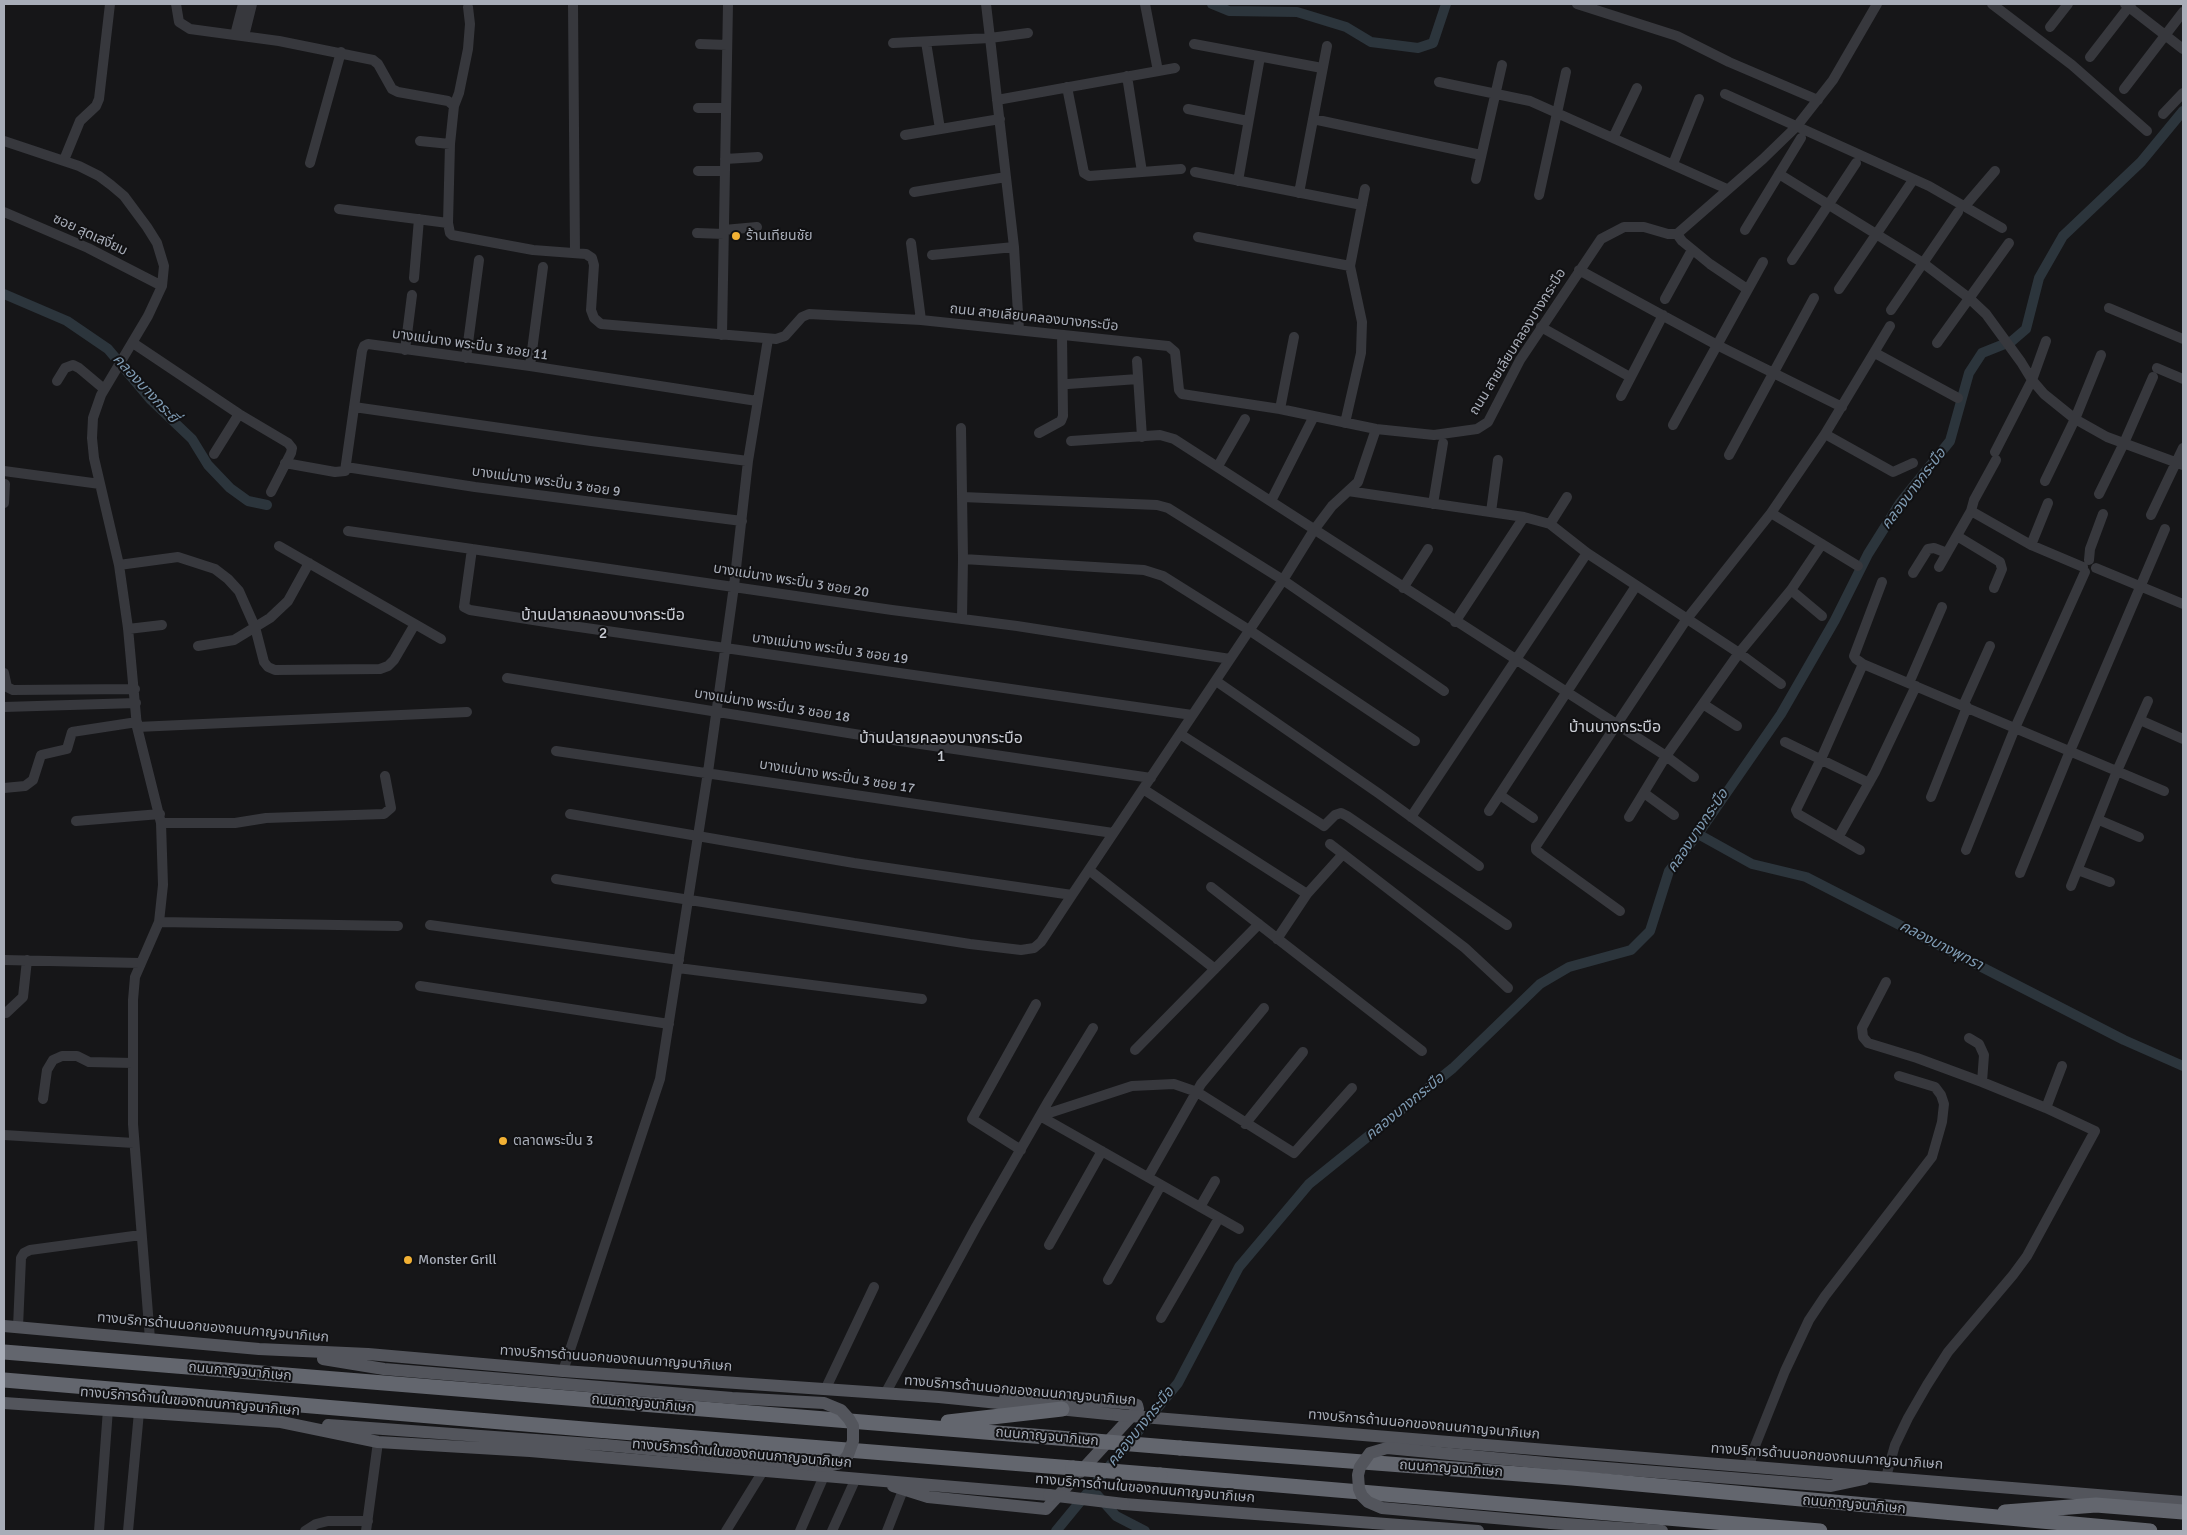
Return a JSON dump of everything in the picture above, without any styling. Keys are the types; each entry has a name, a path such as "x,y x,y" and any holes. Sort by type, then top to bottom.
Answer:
{"highway":[{"name":"ถนนกาญจนาภิเษก","path":"4,1352 1572,1478 2150,1531"},
{"name":"ถนนกาญจนาภิเษก","path":"4,1380 1820,1531"},
{"path":"914,1426 1062,1410"},
{"path":"1969,1515 2073,1506 2121,1507 2183,1512"},
{"path":"1730,1523 1748,1531"}],"main road":[{"name":"ทางบริการด้านนอกของถนนกาญจนาภิเษก","path":"4,1326 258,1349 368,1354 980,1401 1118,1415 2183,1502"},
{"path":"258,1349 384,1369 732,1398 824,1403 841,1410 849,1419 853,1426 853,1441 844,1460 828,1466 605,1445 281,1422"},
{"path":"876,1480 928,1497 1046,1509 1138,1409 1134,1404 1041,1396 980,1401"},
{"name":"ทางบริการด้านในของถนนกาญจนาภิเษก","path":"4,1403 281,1422 378,1442 500,1449 1049,1495 1124,1504 1478,1531"},
{"path":"1662,1531 1382,1508 1368,1502 1362,1496 1359,1489 1358,1474 1360,1467 1370,1453 1387,1448 1830,1486 1883,1476"}],"street":[{"path":"64,160 80,121 96,106 99,99 110,4"},
{"path":"176,4 179,22 184,27 341,52 372,60 378,64 392,89 398,92 448,101 454,106"},
{"path":"239,36 243,4"},
{"path":"239,36 252,4"},
{"path":"573,4 575,253"},
{"path":"722,335 728,4"},
{"path":"986,4 1014,247 1019,330"},
{"path":"1145,4 1158,71"},
{"path":"1577,4 1677,36 1729,62 1818,100"},
{"path":"1747,289 1692,250 1677,234 1763,159 1797,126 1836,74 1877,4"},
{"path":"1992,4 2072,64 2148,132"},
{"path":"2050,27 2068,4"},
{"path":"2090,56 2128,5 2183,49"},
{"path":"340,209 448,223 450,144 454,106 459,93 468,49 470,24 468,7"},
{"path":"2124,89 2183,12"},
{"path":"893,43 990,38 1028,33"},
{"path":"926,42 940,129"},
{"path":"700,44 727,45"},
{"path":"1194,44 1322,68"},
{"path":"1299,193 1327,46"},
{"path":"310,163 341,52"},
{"path":"1238,181 1260,56"},
{"path":"1476,179 1502,65"},
{"path":"997,100 1175,68"},
{"path":"1539,195 1566,72"},
{"path":"1127,76 1142,172"},
{"path":"1439,82 1530,101 1727,189"},
{"path":"1067,87 1084,173 1089,176 1181,169"},
{"path":"1613,138 1637,88"},
{"path":"2163,114 2183,93"},
{"path":"1725,94 1885,165 1961,209 2002,228"},
{"path":"1673,164 1699,99"},
{"path":"698,108 726,108"},
{"path":"1188,109 1248,121"},
{"path":"905,135 1000,119"},
{"path":"1313,119 1481,155"},
{"path":"1745,230 1801,138"},
{"path":"4,141 64,160 98,176 124,196 157,243 164,266 162,286 148,316 104,389 94,412 92,438 94,458 119,565 135,689 137,724 161,818 163,885 159,922 140,963 133,992 134,1143 150,1339"},
{"path":"420,141 450,144"},
{"path":"725,159 758,157"},
{"path":"1792,260 1830,206 1856,163"},
{"path":"698,171 725,172"},
{"path":"1891,310 1961,209 1994,171"},
{"path":"1196,172 1362,205"},
{"path":"1779,174 1923,264 1970,298 1994,324 2032,380 2044,394 2075,419 2091,429 2180,464"},
{"path":"914,192 1006,177"},
{"path":"1839,289 1877,235 1910,183"},
{"path":"1345,423 1361,352 1362,322 1350,266 1365,189"},
{"name":"ซอย สุดเสงี่ยม","path":"4,212 88,248 162,286"},
{"path":"414,278 419,219"},
{"name":"ถนน สายเลียบคลองบางกระบือ","path":"448,223 448,230 452,235 533,250 586,254 592,258 594,265 591,310 594,318 601,324 776,339 785,336 802,317 809,314 921,320 1168,346 1175,352 1179,390 1182,394 1280,409 1376,430 1434,435 1483,427 1488,422 1520,360 1540,327 1601,239 1624,227 1644,227 1668,234 1677,234"},
{"path":"697,233 724,232 758,227"},
{"path":"1198,237 1350,266"},
{"path":"911,243 921,320"},
{"path":"1937,343 2009,243"},
{"path":"932,255 1014,247"},
{"path":"1665,299 1692,250"},
{"path":"466,358 479,260"},
{"path":"1673,425 1763,262"},
{"path":"530,366 543,267"},
{"path":"1579,270 1717,345 1842,407"},
{"path":"404,350 412,295"},
{"path":"1729,455 1814,298"},
{"path":"2109,308 2183,339"},
{"path":"1620,396 1662,315"},
{"path":"1620,911 1536,850 1538,842 1686,620 1771,513 1826,434 1890,326"},
{"path":"1540,327 1630,377"},
{"path":"1039,433 1061,421 1064,416 1062,335"},
{"path":"1280,409 1294,337"},
{"path":"563,1370 657,1090 688,899 696,835 708,772 715,710 734,586 748,461 768,339"},
{"path":"1939,567 1971,511 1974,500 2032,380 2046,341"},
{"path":"133,343 239,414 288,443 292,448 271,492"},
{"name":"บางแม่นาง พระปิ่น 3 ซอย 11","path":"346,466 364,346 368,344 530,366 757,401"},
{"path":"1875,353 1958,398"},
{"path":"2045,481 2075,419 2101,355"},
{"path":"1137,361 1142,437"},
{"path":"57,382 66,368 72,365 79,368 104,389"},
{"path":"2099,494 2155,372 2183,379"},
{"path":"1068,384 1138,379"},
{"path":"354,407 591,441 748,461"},
{"path":"214,454 239,414"},
{"path":"1218,466 1245,419"},
{"path":"1271,501 1312,420"},
{"path":"961,428 962,618"},
{"path":"556,879 970,944 1021,950 1034,948 1041,942 1216,681 1314,530 1332,506 1358,482 1376,430"},
{"path":"1826,434 1893,472 1913,463"},
{"path":"1071,441 1166,436 1218,466 1455,622 1666,756 1694,777"},
{"path":"1434,504 1443,443"},
{"path":"2151,516 2180,464 2183,448"},
{"path":"1491,512 1498,460"},
{"path":"285,463 335,472 345,470 346,466"},
{"name":"บางแม่นาง พระปิ่น 3 ซอย 9","path":"346,466 475,487 742,521"},
{"path":"4,470 100,484"},
{"path":"4,503 5,484"},
{"path":"1348,491 1524,517 1550,524 1587,553 1686,620 1739,653 1781,684"},
{"path":"962,497 1157,505 1168,508 1283,580 1444,691"},
{"path":"1550,524 1567,498"},
{"path":"2032,545 2048,503"},
{"path":"1971,511 2032,545 2086,566"},
{"path":"1771,513 1858,566"},
{"path":"1966,850 2015,728 2086,566 2103,514"},
{"path":"1455,622 1524,517"},
{"path":"2020,873 2165,529"},
{"name":"บางแม่นาง พระปิ่น 3 ซอย 20","path":"348,531 962,618 1230,659"},
{"path":"1957,536 2000,562 2002,569 1994,588"},
{"path":"1629,817 1666,756 1739,653 1791,590 1822,544"},
{"path":"279,546 442,639"},
{"path":"1913,573 1928,549 1934,548 1947,553"},
{"name":"บางแม่นาง พระปิ่น 3 ซอย 19","path":"472,549 464,607 470,610 1192,715"},
{"path":"1403,588 1428,549"},
{"path":"1411,816 1587,553"},
{"path":"119,565 178,557 215,569 239,591 255,627 264,662 274,670 380,669 388,666 394,660 415,624"},
{"path":"963,558 1152,572 1163,576 1249,630 1415,741"},
{"path":"2086,566 2094,561 2096,568 2183,604"},
{"path":"198,646 234,640 281,610 309,563"},
{"path":"1882,582 1854,656 1863,664 2164,791"},
{"path":"1489,811 1636,586"},
{"path":"1791,590 1822,616"},
{"path":"1839,836 1870,783 1942,608"},
{"path":"128,629 162,625"},
{"path":"1931,797 1990,646"},
{"path":"1860,850 1839,836 1798,814 1796,810 1863,664"},
{"path":"4,673 7,687 13,690 135,689"},
{"name":"บางแม่นาง พระปิ่น 3 ซอย 18","path":"507,678 882,738 1151,778"},
{"path":"1216,681 1411,816 1479,866"},
{"path":"2071,886 2117,771 2148,701"},
{"path":"4,706 136,703"},
{"path":"1703,704 1737,726"},
{"path":"4,788 25,786 33,780 41,755 67,749 72,732 137,724 467,712"},
{"path":"2140,720 2183,739"},
{"path":"1180,734 1324,826 1334,815 1341,813 1347,816 1507,924"},
{"path":"1785,742 1870,783"},
{"name":"บางแม่นาง พระปิ่น 3 ซอย 17","path":"556,751 1113,832"},
{"path":"76,821 161,818 235,823 266,818 384,814 391,808 385,776"},
{"path":"1143,789 1308,894"},
{"path":"1644,793 1674,815"},
{"path":"1500,795 1533,818"},
{"path":"570,814 854,863 1072,895"},
{"path":"2099,820 2139,837"},
{"path":"1330,844 1465,948 1508,988"},
{"path":"1278,939 1308,894 1342,854"},
{"path":"1089,870 1215,970"},
{"path":"2078,870 2110,882"},
{"path":"1211,887 1422,1051"},
{"path":"159,922 398,926"},
{"path":"1135,1050 1259,924"},
{"path":"430,925 922,1000"},
{"path":"4,960 140,963"},
{"path":"6,1013 23,996 27,960"},
{"path":"1883,1476 1895,1445 1922,1393 1948,1352 2027,1256 2094,1131 2046,1108 1982,1082 1917,1058 1868,1043 1863,1037 1862,1028 1886,982"},
{"path":"420,986 668,1024"},
{"path":"1021,1150 972,1119 1036,1004"},
{"path":"1148,1178 1201,1084 1264,1008"},
{"path":"885,1394 1040,1116 1093,1028"},
{"path":"1969,1038 1979,1044 1984,1056 1982,1082"},
{"path":"1245,1124 1303,1052"},
{"path":"43,1099 47,1070 53,1060 62,1056 77,1056 97,1063 133,1063"},
{"path":"2046,1108 2062,1066"},
{"path":"1749,1466 1785,1371 1809,1320 1825,1296 1932,1157 1942,1122 1944,1104 1941,1095 1935,1087 1899,1076"},
{"path":"1040,1116 1132,1086 1174,1084 1197,1092 1245,1124 1294,1153 1352,1088"},
{"path":"1040,1116 1239,1229"},
{"path":"4,1135 134,1143"},
{"path":"1049,1244 1102,1151"},
{"path":"1200,1207 1215,1181"},
{"path":"1108,1280 1161,1185"},
{"path":"1161,1318 1219,1218"},
{"path":"18,1327 21,1258 24,1252 142,1235"},
{"path":"826,1390 874,1287"},
{"path":"99,1531 108,1410"},
{"path":"128,1531 139,1412"},
{"path":"305,1531 316,1524 328,1521 367,1526 378,1442"},
{"path":"726,1531 763,1471"},
{"path":"800,1531 824,1476"},
{"path":"832,1531 856,1478"},
{"path":"887,1531 903,1490"}],"waterway":[{"path":"1212,4 1229,11 1297,12 1346,27 1371,42 1418,48 1433,43 1446,4"},
{"name":"คลองบางกระบือ","path":"1056,1531 1178,1383 1239,1267 1309,1184 1453,1068 1540,984 1569,967 1631,950 1650,931 1669,871 1698,834 1781,714 1835,620 1868,554 1900,503 1950,441 1969,373 1982,353 2012,341 2026,329 2039,278 2063,236 2141,162 2183,111"},
{"name":"คลองบางกระยี่","path":"4,294 67,321 108,349 151,400 192,439 208,465 230,488 248,501 267,505"},
{"name":"คลองบางพุทรา","path":"1698,834 1752,864 1806,877 2124,1040 2183,1066"},
{"path":"1091,1488 1116,1516 1145,1531"}],"place":[{"name":"ร้านเทียนชัย","path":"736,236"},
{"name":"ตลาดพระปิ่น 3","path":"503,1141"},
{"name":"Monster Grill","path":"408,1260"}],"district":[{"name":"บ้านปลายคลองบางกระบือ 2","path":"603,625"},
{"name":"บ้านบางกระบือ","path":"1615,728"},
{"name":"บ้านปลายคลองบางกระบือ 1","path":"941,748"}]}
